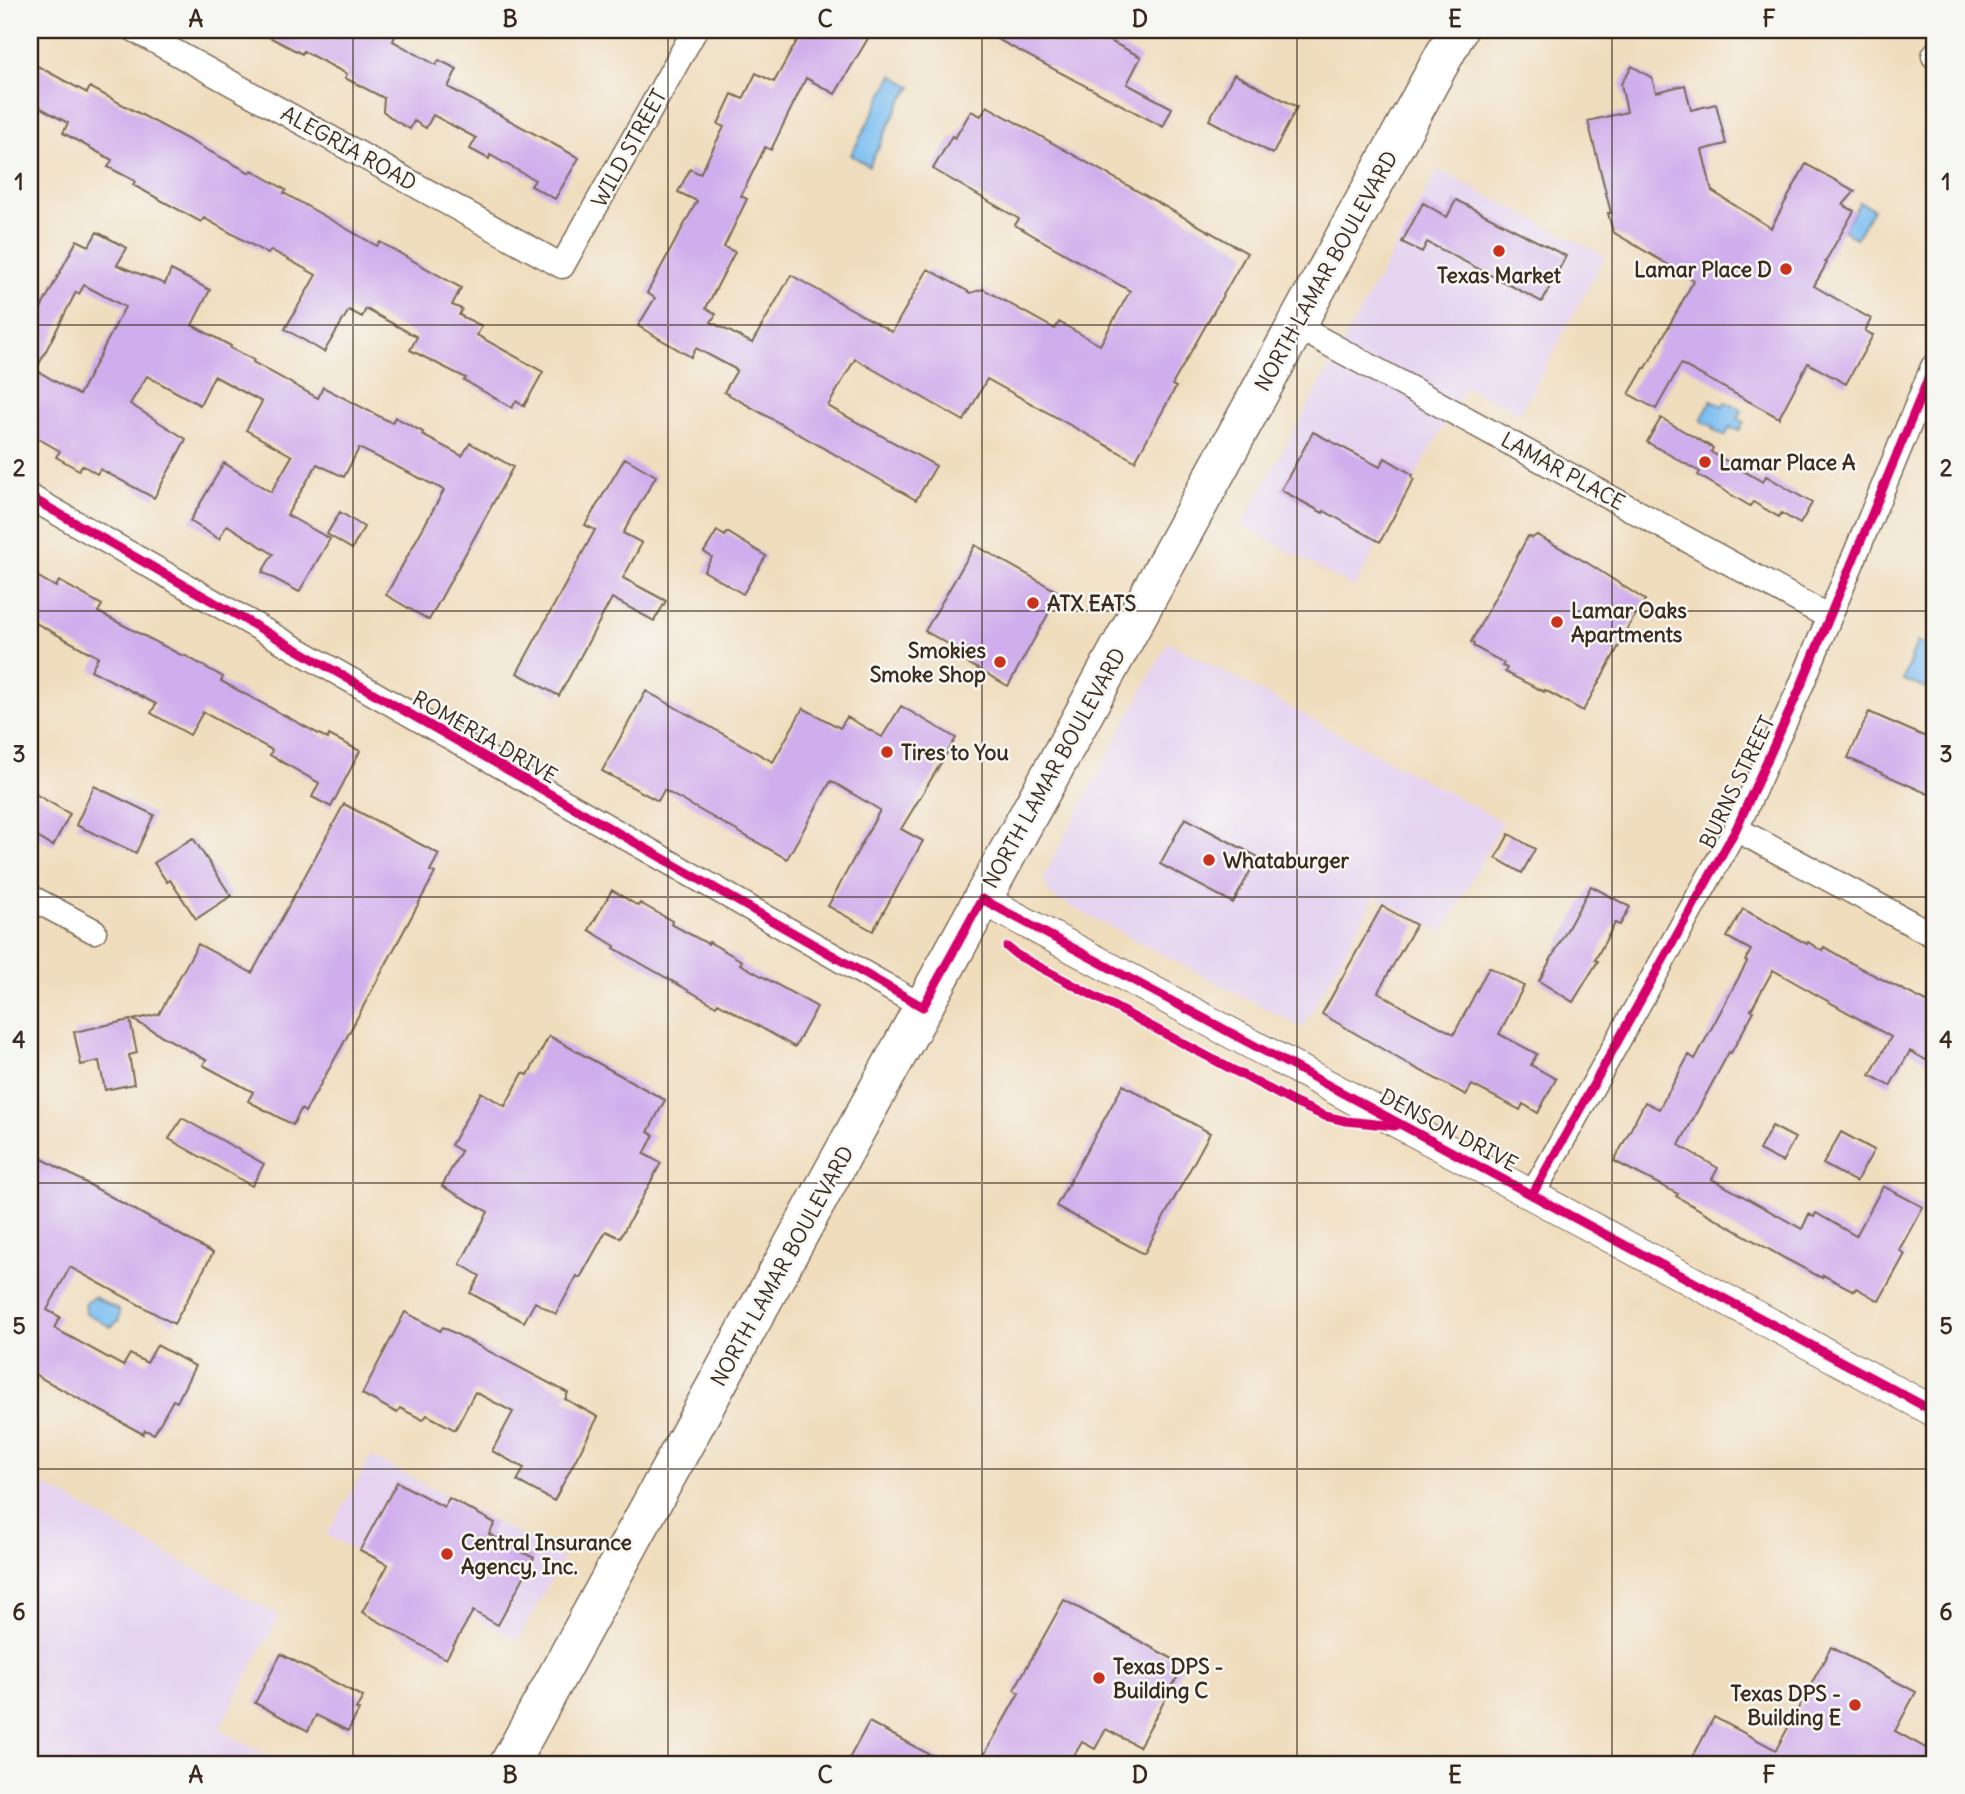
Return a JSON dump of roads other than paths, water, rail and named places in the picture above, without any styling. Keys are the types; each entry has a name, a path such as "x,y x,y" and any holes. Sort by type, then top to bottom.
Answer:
{"main road":[{"name":"NORTH LAMAR BOULEVARD","path":"509,1764 1458,30"}],"street":[{"name":"ALEGRIA ROAD","path":"135,30 562,266"},
{"name":"WILD STREET","path":"562,266 695,30"},
{"name":"LAMAR PLACE","path":"1296,326 1829,617"},
{"name":"BURNS STREET","path":"1532,1195 1736,829 1768,763 1935,365"},
{"name":"ROMERIA DRIVE","path":"30,497 923,1007"},
{"path":"1736,829 1935,936"},
{"path":"30,897 93,931"},
{"name":"DENSON DRIVE","path":"982,899 1935,1412"}],"water":[{"path":"893,75 912,87 901,101 869,166 851,155"},
{"path":"1860,202 1873,209 1856,238 1843,230"},
{"path":"1711,400 1723,406 1726,402 1742,410 1738,419 1744,422 1739,431 1730,427 1725,436 1701,421"},
{"path":"1917,642 1934,648 1935,644 1935,669 1928,689 1903,680"},
{"path":"94,1297 119,1310 119,1320 111,1327 86,1313 85,1304"}],"place":[{"name":"Texas Market","path":"1499,251"},
{"name":"Lamar Place D","path":"1786,269"},
{"name":"Lamar Place A","path":"1705,462"},
{"name":"ATX EATS","path":"1033,603"},
{"name":"Lamar Oaks Apartments","path":"1557,622"},
{"name":"Smokies Smoke Shop","path":"1000,662"},
{"name":"Tires to You","path":"887,752"},
{"name":"Whataburger","path":"1209,860"},
{"name":"Central Insurance Agency, Inc.","path":"447,1554"},
{"name":"Texas DPS - Building C","path":"1099,1678"},
{"name":"Texas DPS - Building E","path":"1855,1705"}]}
